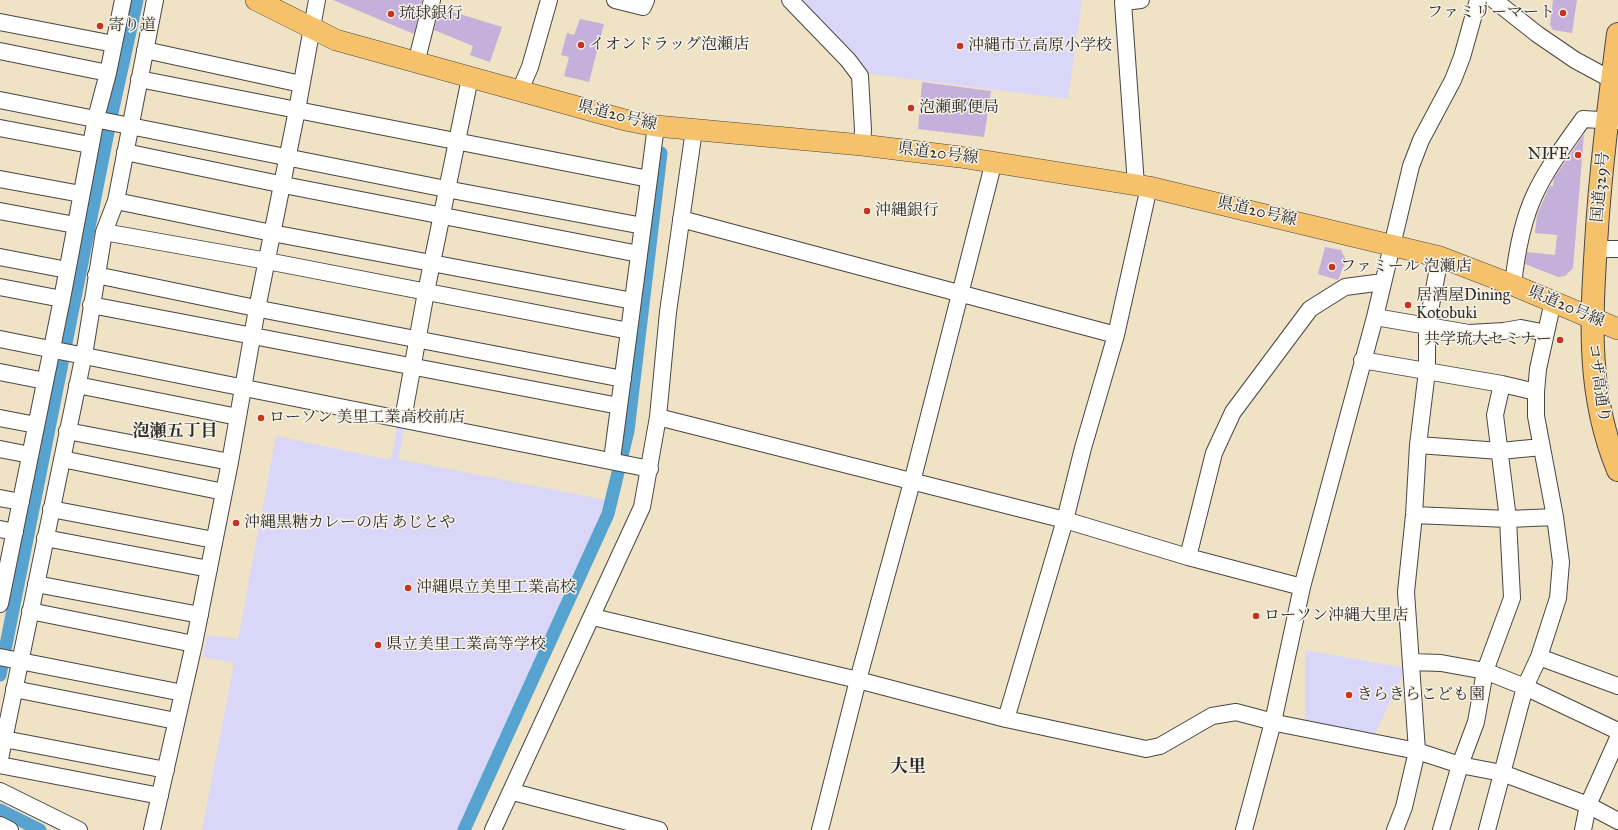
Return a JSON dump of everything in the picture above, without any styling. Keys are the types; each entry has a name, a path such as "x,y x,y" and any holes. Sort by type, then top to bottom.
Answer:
{"highway":[{"name":"国道329号","path":"1591,317 1596,249 1613,120 1612,80 1618,34"},
{"name":"コザ高通り","path":"1591,317 1591,342 1597,397 1605,431 1618,470"}],"main road":[{"name":"県道20号線","path":"256,0 336,40 625,120 656,126 862,145 994,161 1142,186 1440,257 1553,301 1618,329"}],"street":[{"path":"0,604 7,530 21,502 62,299 90,145 108,73 123,0"},
{"path":"0,759 83,355 104,232 116,201 125,152 132,125 139,79 155,0"},
{"path":"152,830 200,615 317,0"},
{"path":"416,63 432,0"},
{"path":"520,90 530,67 549,0"},
{"path":"615,0 644,7 646,0"},
{"path":"790,0 848,60 860,76 863,130 862,145"},
{"path":"1006,719 1066,520 1083,448 1116,335 1142,186 1123,2 1141,0"},
{"path":"1244,830 1273,722 1302,586 1362,360 1375,317 1411,166 1421,140 1453,80 1462,57 1478,0"},
{"path":"1494,0 1537,34 1575,60 1612,80"},
{"path":"0,22 114,44"},
{"path":"145,50 301,84"},
{"path":"0,51 108,73"},
{"path":"403,419 446,188 470,78"},
{"path":"139,79 456,140 649,180"},
{"path":"0,100 643,226"},
{"path":"1513,285 1522,235 1534,195 1553,162 1583,119 1613,120"},
{"path":"612,460 656,126"},
{"path":"0,128 90,145"},
{"path":"493,830 593,617 642,507 658,418 668,312 694,130"},
{"path":"125,152 441,216 639,254"},
{"path":"820,830 858,680 912,482 959,293 994,161"},
{"path":"0,179 81,194"},
{"path":"116,201 272,234 632,301"},
{"path":"0,211 75,225"},
{"path":"681,219 1116,335"},
{"path":"104,232 267,261 629,331"},
{"path":"1596,249 1618,249"},
{"path":"0,257 67,270"},
{"path":"1395,830 1404,807 1417,751 1406,592 1414,515 1418,445 1427,371 1427,327 1440,257"},
{"path":"96,275 257,309 623,379"},
{"path":"1188,557 1214,453 1234,412 1310,309 1345,287 1383,282"},
{"path":"0,287 62,299"},
{"path":"1487,830 1525,688 1540,657 1558,598 1561,562 1555,517 1536,416 1536,392 1553,301"},
{"path":"91,305 619,406"},
{"path":"1375,317 1469,333 1504,331 1521,328 1546,333"},
{"path":"0,339 612,460 650,469"},
{"path":"1362,360 1502,384 1536,392"},
{"path":"0,372 45,381"},
{"path":"1441,830 1460,765 1476,722 1484,671 1512,598 1508,519 1495,415 1502,384"},
{"path":"77,385 238,417"},
{"path":"0,418 36,425"},
{"path":"658,418 1066,520 1188,557 1302,586"},
{"path":"67,431 230,462"},
{"path":"1418,445 1500,452 1542,447"},
{"path":"0,450 30,455"},
{"path":"62,458 224,492"},
{"path":"0,498 21,502"},
{"path":"51,509 214,540"},
{"path":"1414,515 1508,519 1555,517"},
{"path":"45,538 209,569"},
{"path":"36,584 200,615"},
{"path":"30,611 194,644"},
{"path":"593,617 858,680 1006,719 1146,749 1160,746 1212,716 1236,712 1273,722 1417,751 1460,765 1502,773 1588,805 1618,821"},
{"path":"0,657 182,693"},
{"path":"1540,657 1618,686"},
{"path":"1411,662 1441,663 1484,671 1525,688 1618,731"},
{"path":"14,689 176,721"},
{"path":"1583,830 1588,805 1618,738"},
{"path":"4,739 166,770"},
{"path":"0,766 160,796"},
{"path":"0,791 79,830"},
{"path":"512,792 659,830"},
{"path":"0,825 10,830"}],"shaded area":[{"name":"沖縄市立高原小学校","path":"799,0 1082,0 1068,99 862,73 852,50 840,43"},
{"name":"沖縄県立美里工業高校","path":"397,426 405,429 398,459 606,500 590,541 481,781 457,830 202,830 234,663 203,657 207,635 238,639 276,436 386,459 392,456"},
{"name":"きらきらこども園","path":"1305,650 1406,668 1374,736 1305,723"}],"building":[{"path":"333,0 422,0 414,34"},
{"name":"ファミリーマート","path":"1553,0 1577,0 1572,33 1553,30 1550,25"},
{"path":"440,8 502,27 490,62 470,55 473,46 434,30"},
{"name":"イオンドラッグ泡瀬店","path":"580,19 604,24 589,82 564,76 569,57 561,55 567,33 574,35"},
{"path":"922,82 991,91 984,137 918,129"},
{"path":"1584,134 1573,268 1565,276 1558,277 1525,264 1527,252 1555,255 1557,235 1535,233 1537,215 1550,186 1553,186 1554,178"},
{"name":"ファミール 泡瀬店","path":"1325,247 1341,250 1346,260 1338,280 1318,274"}],"waterway":[{"path":"0,675 110,122 137,0"},
{"path":"464,830 608,514 628,431 661,153"},
{"path":"0,810 40,830"}],"place":[{"name":"ファミリーマート","path":"1563,13"},
{"name":"琉球銀行","path":"391,14"},
{"name":"寄り道","path":"100,26"},
{"name":"イオンドラッグ泡瀬店","path":"581,45"},
{"name":"沖縄市立高原小学校","path":"960,46"},
{"name":"泡瀬郵便局","path":"911,108"},
{"name":"NIFE","path":"1578,155"},
{"name":"沖縄銀行","path":"867,211"},
{"name":"ファミール 泡瀬店","path":"1332,267"},
{"name":"居酒屋Dining Kotobuki","path":"1408,305"},
{"name":"共学琉大セミナー","path":"1560,340"},
{"name":"ローソン 美里工業高校前店","path":"261,418"},
{"name":"沖縄黒糖カレーの店 あじとや","path":"236,523"},
{"name":"沖縄県立美里工業高校","path":"408,588"},
{"name":"ローソン沖縄大里店","path":"1256,616"},
{"name":"県立美里工業高等学校","path":"378,645"},
{"name":"きらきらこども園","path":"1349,695"}],"district":[{"name":"泡瀬五丁目","path":"175,432"},
{"name":"大里","path":"908,768"}]}
